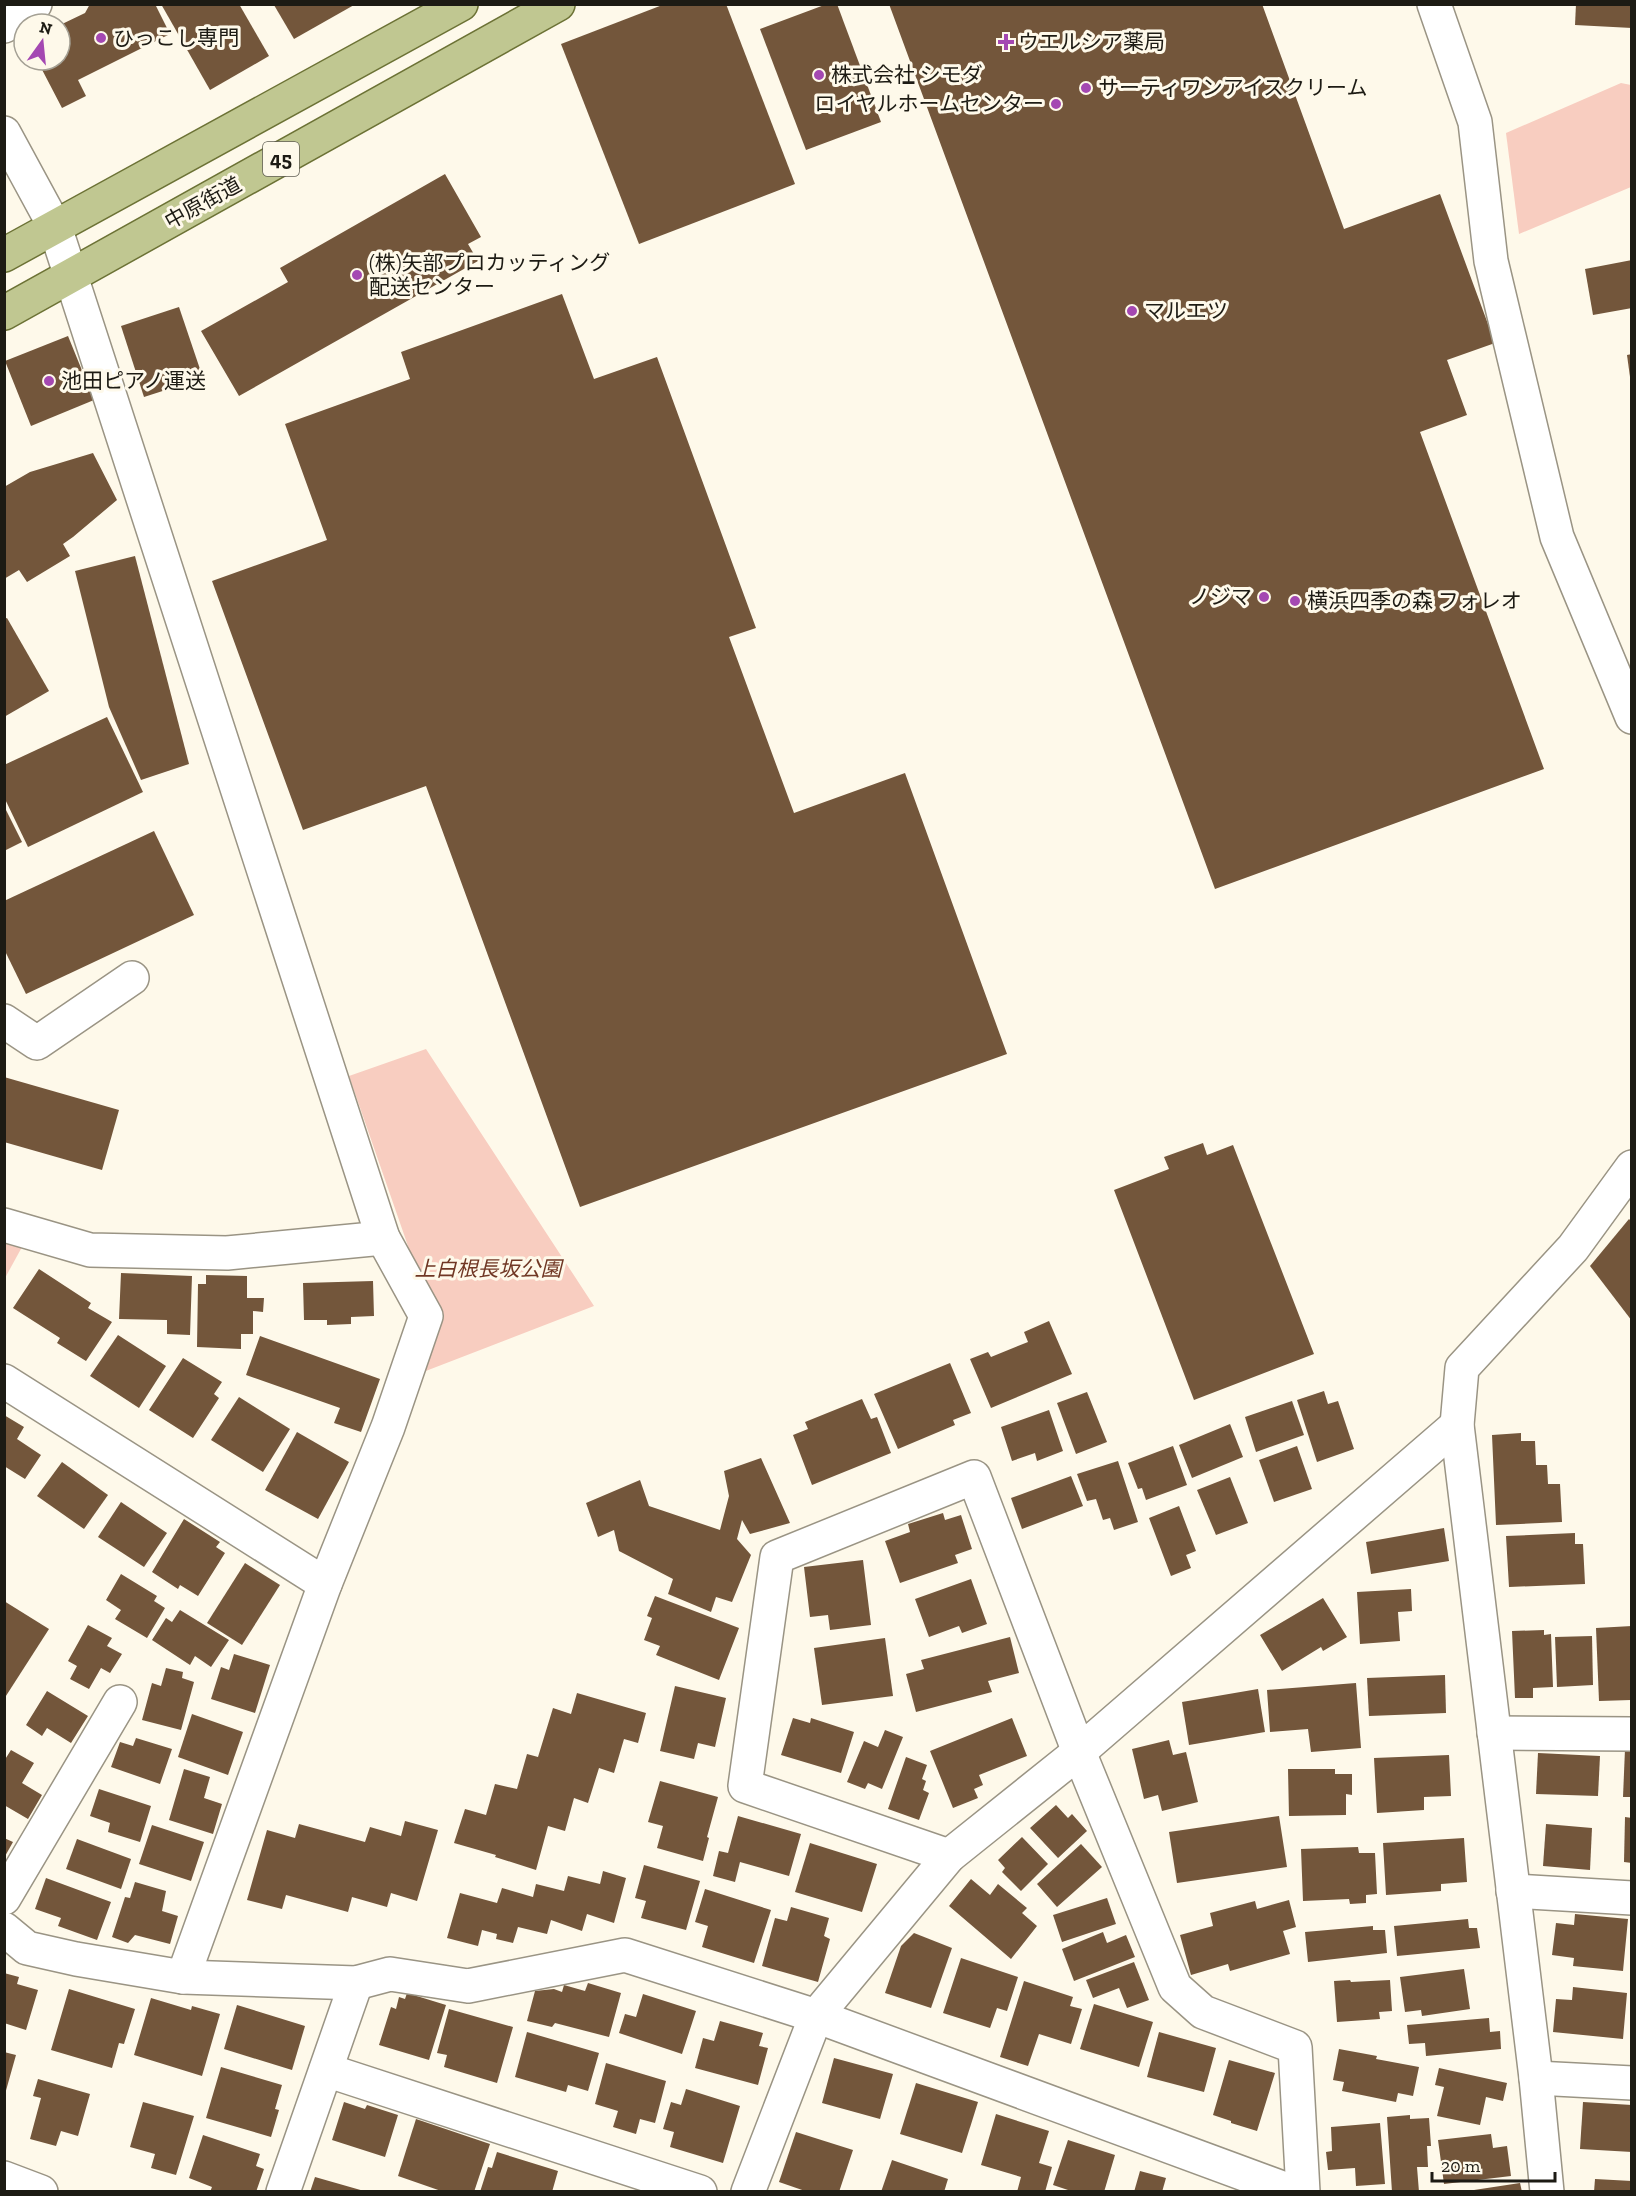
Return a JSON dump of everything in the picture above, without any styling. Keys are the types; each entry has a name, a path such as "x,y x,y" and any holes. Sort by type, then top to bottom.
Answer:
{"main road":[{"name":"45","path":"4,255 461,4"},
{"name":"中原街道","path":"4,313 558,4"}],"street":[{"path":"4,26 27,14 35,4"},
{"path":"1434,4 1475,122 1491,261 1557,537 1632,717"},
{"path":"4,133 55,227 383,1238 426,1316 388,1427 325,1584 183,1977"},
{"path":"4,1021 37,1043 132,978"},
{"path":"1547,2192 1536,2078 1457,1425 1462,1368 1573,1248 1632,1167"},
{"path":"4,1225 90,1250 227,1253 383,1238"},
{"path":"4,1381 325,1584"},
{"path":"748,2192 816,2016 949,1856 1079,1752 1457,1425"},
{"path":"949,1856 745,1786 777,1557 974,1477 1079,1752 1175,1987 1203,2012 1295,2047 1303,2192"},
{"path":"4,1898 120,1702"},
{"path":"1494,1733 1632,1734"},
{"path":"1513,1891 1632,1898"},
{"path":"4,1929 27,1948 76,1959 183,1977 356,1983 390,1974 468,1986 625,1954 816,2016 1293,2192"},
{"path":"283,2192 356,1983"},
{"path":"326,2070 700,2192"},
{"path":"1536,2078 1632,2083"},
{"path":"4,2178 41,2192"}],"green space":[{"path":"1621,83 1631,85 1631,187 1519,234 1506,133"},
{"name":"上白根長坂公園","path":"426,1049 594,1306 418,1374 433,1318 349,1076"},
{"path":"5,1242 22,1247 5,1278"}],"building":[{"path":"90,4 155,4 170,34 78,80 86,96 62,108 43,72 72,72 72,19 85,13"},
{"path":"161,4 239,4 269,56 210,90"},
{"path":"665,4 726,4 795,184 639,244 561,44"},
{"path":"827,4 837,4 881,122 806,150 760,29"},
{"name":"横浜四季の森 フォレオ","path":"889,4 1262,4 1344,229 1440,194 1495,343 1447,360 1467,415 1420,432 1544,769 1215,889"},
{"path":"1576,4 1632,4 1632,28 1575,25"},
{"path":"274,5 354,5 294,39"},
{"path":"445,174 481,237 468,244 478,261 239,396 201,331 288,282 280,268"},
{"path":"1632,260 1632,308 1593,315 1585,269"},
{"path":"562,294 594,379 657,357 756,628 729,637 794,813 905,773 1007,1054 580,1207 426,786 303,830 212,581 327,540 285,424 410,379 401,352"},
{"path":"179,307 203,378 144,397 121,326"},
{"name":"池田ピアノ運送","path":"68,336 94,400 31,426 5,361"},
{"path":"1632,354 1632,376 1630,377 1627,355"},
{"path":"93,453 117,500 63,544 70,556 27,582 19,570 4,579 4,487 30,472"},
{"path":"135,556 189,764 141,780 109,707 75,571"},
{"path":"7,618 49,691 4,717 4,619"},
{"path":"107,717 143,792 28,847 4,797 4,765"},
{"path":"4,806 22,842 4,851"},
{"path":"154,831 194,915 26,994 4,949 4,901"},
{"path":"4,1077 119,1110 102,1170 4,1142"},
{"path":"1203,1143 1207,1155 1233,1145 1314,1354 1194,1400 1114,1190 1169,1169 1164,1157"},
{"path":"1629,1219 1632,1222 1632,1321 1590,1266"},
{"path":"39,1269 91,1303 88,1308 112,1322 86,1361 57,1343 60,1338 13,1308"},
{"path":"121,1273 192,1276 190,1335 167,1334 167,1320 119,1319"},
{"path":"206,1275 247,1276 247,1298 264,1298 263,1312 253,1311 253,1334 241,1334 241,1349 197,1347 198,1284 206,1284"},
{"path":"373,1281 374,1316 351,1317 351,1324 327,1325 327,1320 304,1320 303,1283"},
{"path":"1049,1321 1072,1374 991,1408 970,1359 988,1352 991,1357 1028,1342 1024,1332"},
{"path":"118,1335 166,1366 139,1408 90,1376"},
{"path":"260,1336 380,1379 361,1432 334,1423 340,1408 246,1375"},
{"path":"183,1358 222,1382 214,1394 219,1398 193,1438 149,1410"},
{"path":"950,1363 971,1413 953,1420 955,1425 898,1449 874,1394"},
{"path":"1324,1391 1328,1404 1338,1401 1354,1449 1317,1462 1297,1400"},
{"path":"1087,1392 1107,1442 1076,1454 1057,1403"},
{"path":"239,1397 290,1429 263,1472 211,1440"},
{"path":"862,1399 871,1419 877,1417 891,1453 812,1485 793,1435 808,1429 805,1422"},
{"path":"1292,1401 1304,1435 1256,1452 1245,1417"},
{"path":"1049,1410 1063,1451 1037,1461 1035,1453 1012,1461 1001,1427"},
{"path":"4,1415 24,1427 17,1439 41,1455 25,1479 4,1466"},
{"path":"1230,1424 1243,1457 1192,1478 1179,1445"},
{"path":"297,1432 349,1462 318,1519 265,1490"},
{"path":"1521,1433 1521,1441 1535,1441 1536,1465 1547,1465 1548,1484 1560,1484 1562,1522 1496,1525 1492,1435"},
{"path":"1173,1446 1187,1485 1146,1500 1142,1488 1138,1489 1128,1463"},
{"path":"1297,1446 1312,1489 1274,1502 1259,1460"},
{"path":"761,1458 790,1523 750,1534 742,1520 737,1539 751,1555 732,1602 716,1597 711,1612 668,1594 673,1579 619,1551 614,1530 598,1537 586,1503 640,1480 649,1506 720,1530 729,1496 724,1471"},
{"path":"1118,1461 1138,1522 1114,1530 1110,1518 1103,1520 1096,1499 1087,1501 1077,1474"},
{"path":"62,1462 108,1495 84,1529 37,1496"},
{"path":"1071,1476 1083,1506 1022,1529 1011,1498"},
{"path":"1230,1477 1248,1523 1216,1535 1197,1490"},
{"path":"121,1502 167,1533 144,1567 98,1537"},
{"path":"1179,1506 1196,1551 1186,1555 1191,1568 1171,1576 1149,1518"},
{"path":"943,1513 945,1520 961,1515 972,1549 955,1555 958,1563 900,1583 885,1541 910,1532 908,1524"},
{"path":"184,1519 220,1542 216,1547 225,1553 198,1596 180,1585 178,1589 152,1572"},
{"path":"1444,1528 1449,1561 1371,1574 1366,1542"},
{"path":"1575,1533 1575,1544 1583,1544 1585,1584 1509,1587 1506,1536"},
{"path":"863,1560 871,1625 830,1630 828,1615 810,1617 804,1567"},
{"path":"245,1563 280,1585 242,1645 207,1623"},
{"path":"121,1574 157,1596 154,1601 165,1608 147,1638 115,1619 121,1610 106,1600"},
{"path":"971,1579 987,1624 962,1633 959,1626 929,1637 915,1599"},
{"path":"1411,1589 1412,1611 1398,1612 1400,1641 1360,1644 1357,1592"},
{"path":"655,1596 739,1628 719,1680 656,1655 660,1646 644,1640 652,1618 647,1616"},
{"path":"1323,1598 1347,1637 1323,1651 1321,1647 1282,1671 1260,1635"},
{"path":"4,1601 49,1629 4,1699"},
{"path":"180,1610 229,1640 211,1667 195,1656 190,1665 152,1640 166,1618 172,1622"},
{"path":"88,1625 112,1638 107,1646 122,1654 110,1673 101,1668 89,1689 70,1679 77,1666 68,1661"},
{"path":"1632,1626 1631,1700 1599,1701 1596,1628"},
{"path":"1544,1630 1544,1635 1551,1634 1553,1687 1533,1688 1533,1698 1515,1698 1512,1631"},
{"path":"1592,1636 1593,1685 1557,1687 1555,1637"},
{"path":"1010,1637 1019,1673 988,1681 992,1692 916,1712 906,1674 924,1669 921,1660"},
{"path":"885,1638 893,1696 822,1705 814,1648"},
{"path":"234,1654 270,1665 255,1713 211,1699 221,1667 229,1670"},
{"path":"166,1668 183,1672 182,1678 194,1682 181,1730 142,1720 152,1683 161,1686"},
{"path":"1445,1675 1446,1713 1369,1716 1367,1678"},
{"path":"1356,1683 1361,1748 1311,1752 1308,1729 1270,1732 1267,1690"},
{"path":"675,1686 726,1698 715,1747 698,1743 694,1759 660,1751"},
{"path":"1258,1689 1265,1732 1189,1745 1182,1702"},
{"path":"47,1691 88,1716 71,1743 47,1728 42,1736 26,1725"},
{"path":"577,1693 646,1713 638,1743 624,1739 614,1773 599,1768 588,1803 574,1798 565,1831 548,1826 536,1870 454,1843 465,1809 486,1815 495,1784 517,1789 527,1754 538,1757 553,1708 571,1714"},
{"path":"192,1714 243,1732 228,1775 178,1757"},
{"path":"793,1718 810,1723 811,1718 854,1732 841,1773 781,1755"},
{"path":"1012,1718 1027,1756 979,1775 983,1785 974,1789 978,1798 953,1808 930,1751"},
{"path":"885,1730 903,1737 882,1789 868,1783 865,1789 847,1782 864,1741 878,1747"},
{"path":"136,1738 172,1749 160,1784 111,1767 120,1742 133,1746"},
{"path":"1169,1740 1173,1755 1186,1752 1198,1802 1162,1811 1158,1795 1144,1799 1132,1749"},
{"path":"1625,1749 1632,1750 1632,1797 1623,1797"},
{"path":"11,1750 34,1763 22,1783 42,1795 28,1819 4,1805 4,1761"},
{"path":"1538,1753 1600,1756 1598,1796 1536,1794"},
{"path":"1449,1755 1451,1796 1424,1797 1424,1810 1377,1813 1374,1758"},
{"path":"906,1757 927,1765 922,1779 926,1781 923,1790 929,1793 919,1820 888,1809"},
{"path":"184,1769 210,1777 204,1798 222,1804 213,1834 169,1820"},
{"path":"1288,1769 1335,1769 1335,1774 1352,1774 1352,1795 1346,1794 1346,1815 1289,1816"},
{"path":"660,1781 718,1797 703,1861 657,1848 663,1826 648,1822"},
{"path":"99,1789 151,1806 140,1842 108,1832 110,1823 90,1816"},
{"path":"1056,1805 1068,1818 1072,1814 1087,1831 1058,1858 1030,1828"},
{"path":"738,1816 801,1834 789,1876 740,1862 735,1882 713,1876 719,1851 728,1853"},
{"path":"1279,1816 1287,1867 1177,1883 1169,1832"},
{"path":"1625,1817 1632,1818 1632,1863 1624,1862"},
{"path":"405,1821 438,1830 417,1901 391,1893 387,1907 352,1897 348,1912 286,1895 282,1909 247,1900 267,1830 295,1838 299,1824 365,1842 370,1827 401,1836"},
{"path":"1546,1824 1592,1828 1590,1870 1543,1866"},
{"path":"152,1825 204,1842 191,1881 139,1864"},
{"path":"1022,1837 1048,1864 1021,1891 1002,1872 1005,1868 998,1860"},
{"path":"4,1838 13,1842 4,1858"},
{"path":"1464,1838 1467,1882 1441,1884 1441,1891 1386,1895 1383,1843"},
{"path":"77,1839 131,1859 121,1889 66,1869"},
{"path":"810,1843 877,1864 862,1912 795,1892"},
{"path":"1081,1844 1102,1867 1057,1907 1037,1884"},
{"path":"1358,1847 1359,1853 1375,1853 1377,1894 1366,1895 1366,1903 1350,1904 1349,1899 1303,1901 1301,1849"},
{"path":"644,1865 700,1881 686,1930 641,1918 646,1901 635,1898"},
{"path":"603,1871 626,1878 614,1923 587,1914 582,1931 551,1920 547,1934 518,1927 513,1943 496,1939 497,1934 482,1930 478,1946 447,1938 460,1893 497,1903 502,1888 533,1897 536,1884 564,1891 568,1876 600,1884"},
{"path":"46,1878 111,1902 97,1940 58,1926 61,1918 35,1909"},
{"path":"971,1879 990,1895 998,1884 1027,1908 1022,1913 1037,1926 1011,1959 949,1906"},
{"path":"135,1882 166,1891 162,1911 178,1916 170,1944 135,1935 128,1943 112,1937 125,1897 130,1898"},
{"path":"705,1889 771,1910 754,1963 702,1947 708,1926 695,1922"},
{"path":"1107,1898 1116,1924 1062,1942 1053,1915"},
{"path":"1289,1900 1296,1927 1283,1931 1290,1954 1230,1971 1228,1964 1191,1975 1180,1935 1213,1926 1210,1913 1255,1901 1257,1909"},
{"path":"791,1907 829,1918 824,1936 830,1939 818,1982 762,1966 775,1918 787,1921"},
{"path":"1575,1914 1628,1919 1623,1971 1573,1966 1574,1958 1552,1955 1556,1923 1574,1925"},
{"path":"1468,1919 1469,1928 1477,1928 1480,1948 1397,1956 1394,1926"},
{"path":"1373,1926 1373,1930 1385,1930 1387,1953 1308,1962 1305,1932"},
{"path":"1103,1932 1107,1943 1126,1935 1135,1957 1074,1981 1062,1949"},
{"path":"914,1933 952,1948 931,2008 885,1993 901,1946"},
{"path":"961,1958 1018,1977 1007,2011 997,2008 990,2028 943,2013"},
{"path":"1134,1962 1149,2000 1127,2008 1119,1988 1093,1998 1086,1980"},
{"path":"1464,1969 1470,2009 1422,2016 1421,2010 1405,2012 1400,1977"},
{"path":"4,1973 19,1977 17,1984 38,1990 26,2030 4,2023"},
{"path":"1350,1980 1351,1982 1390,1980 1392,2011 1379,2012 1380,2019 1337,2022 1334,1981"},
{"path":"1024,1981 1073,1997 1070,2006 1082,2009 1071,2044 1039,2034 1028,2066 1000,2057"},
{"path":"588,1983 621,1993 609,2037 555,2023 552,2027 527,2021 535,1991 554,1989 562,1992 564,1985 585,1991"},
{"path":"1573,1987 1627,1993 1623,2039 1553,2032 1556,1999 1572,2000"},
{"path":"69,1989 135,2009 124,2044 119,2043 112,2068 51,2050"},
{"path":"407,1993 446,2005 429,2060 379,2045 391,2007 396,2009 399,1997 405,1999"},
{"path":"643,1994 696,2011 682,2054 619,2033 625,2014 636,2017"},
{"path":"151,1998 191,2010 192,2006 220,2014 202,2076 134,2055"},
{"path":"1094,2004 1153,2022 1139,2067 1080,2049"},
{"path":"237,2005 305,2026 292,2070 224,2049"},
{"path":"449,2009 513,2027 497,2083 444,2067 447,2055 437,2053"},
{"path":"1489,2018 1490,2032 1500,2031 1501,2049 1426,2056 1425,2043 1409,2044 1407,2025"},
{"path":"720,2021 763,2033 759,2046 768,2048 758,2085 695,2068 703,2038 714,2041"},
{"path":"527,2032 599,2053 588,2091 568,2085 566,2092 515,2077"},
{"path":"1159,2032 1216,2048 1204,2092 1147,2077"},
{"path":"1339,2049 1419,2067 1413,2096 1398,2093 1396,2102 1342,2091 1344,2082 1333,2080"},
{"path":"4,2052 16,2055 5,2094 4,2094"},
{"path":"834,2058 893,2074 880,2119 822,2103"},
{"path":"1229,2060 1275,2073 1257,2131 1213,2115"},
{"path":"606,2063 666,2081 655,2123 640,2119 636,2134 613,2127 618,2111 595,2104"},
{"path":"221,2067 282,2085 275,2109 279,2110 271,2137 206,2118"},
{"path":"1439,2068 1507,2083 1503,2101 1486,2097 1480,2125 1437,2116 1444,2087 1435,2085"},
{"path":"38,2079 90,2094 78,2136 61,2131 56,2146 30,2139 41,2098 33,2096"},
{"path":"916,2083 978,2102 962,2153 900,2134"},
{"path":"686,2089 740,2106 723,2163 670,2147 674,2132 663,2129 671,2102 681,2105"},
{"path":"143,2102 194,2116 176,2175 151,2168 155,2154 130,2147"},
{"path":"344,2102 365,2109 367,2105 398,2115 385,2157 332,2140"},
{"path":"1583,2102 1632,2105 1632,2152 1580,2149"},
{"path":"996,2114 1049,2131 1039,2163 1052,2167 1045,2192 1017,2192 1021,2177 981,2165"},
{"path":"1410,2115 1410,2119 1429,2118 1431,2146 1427,2146 1428,2167 1417,2167 1419,2192 1392,2192 1387,2117"},
{"path":"416,2119 490,2144 474,2192 444,2192 398,2176"},
{"path":"1380,2123 1385,2184 1356,2186 1355,2168 1328,2170 1326,2152 1332,2151 1331,2127"},
{"path":"796,2132 853,2150 839,2192 808,2192 779,2182"},
{"path":"1491,2134 1493,2148 1507,2146 1511,2176 1444,2184 1438,2140"},
{"path":"203,2135 260,2154 256,2166 264,2169 256,2192 210,2192 212,2187 189,2178"},
{"path":"1068,2140 1115,2155 1104,2192 1074,2192 1053,2185"},
{"path":"497,2152 558,2171 552,2192 480,2192 488,2167 492,2168"},
{"path":"892,2160 948,2179 944,2192 881,2192"},
{"path":"1140,2171 1166,2178 1162,2192 1134,2192"},
{"path":"315,2177 364,2191 364,2192 310,2192"},
{"path":"1595,2179 1632,2181 1632,2192 1594,2192"},
{"path":"1520,2183 1522,2192 1474,2192 1474,2190"}],"place":[{"name":"ひっこし専門","path":"101,38"},
{"name":"ウエルシア薬局","path":"1006,42"},
{"name":"株式会社 シモダ","path":"819,75"},
{"name":"サーティワンアイスクリーム","path":"1086,88"},
{"name":"ロイヤルホームセンター","path":"1056,104"},
{"name":"(株)矢部プロカッティング 配送センター","path":"357,275"},
{"name":"マルエツ","path":"1132,311"},
{"name":"池田ピアノ運送","path":"49,381"},
{"name":"ノジマ","path":"1264,597"},
{"name":"横浜四季の森 フォレオ","path":"1295,601"}]}
